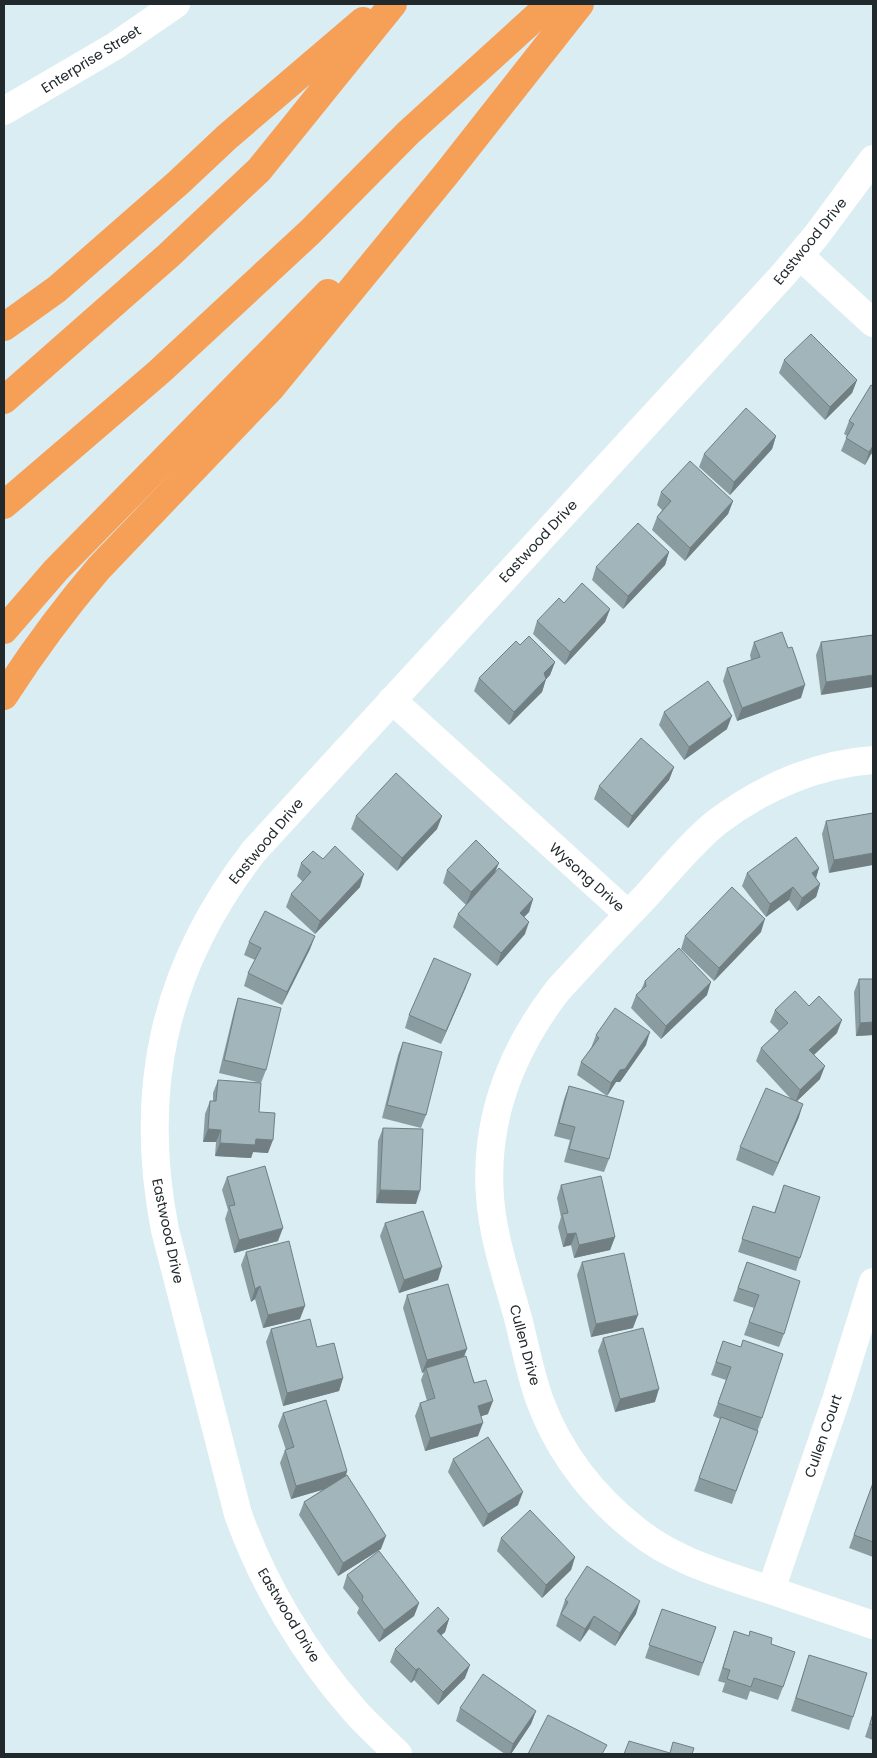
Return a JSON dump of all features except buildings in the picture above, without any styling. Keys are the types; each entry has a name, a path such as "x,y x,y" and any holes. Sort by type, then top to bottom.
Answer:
{"highway":[{"path":"4,327 57,289 178,183 227,137 384,4"},
{"path":"4,400 162,261 259,170 393,4"},
{"path":"4,505 159,372 310,232 408,133 550,4"},
{"path":"4,696 46,634 79,591 272,387 447,173 580,4"},
{"path":"4,630 63,563 447,173"}],"street":[{"name":"Enterprise Street","path":"4,112 115,46 176,4"},
{"name":"Eastwood Drive","path":"398,1754 356,1712 330,1680 291,1623 252,1552 233,1496 165,1230 156,1180 154,1127 159,1061 170,1011 193,949 210,914 238,871 260,844 800,256 873,160"},
{"path":"800,256 873,324"},
{"name":"Wysong Drive","path":"392,700 628,914 706,832 748,800 801,776 845,764 873,760"},
{"name":"Cullen Drive","path":"628,914 558,990 535,1021 516,1056 498,1106 492,1144 490,1196 494,1221 539,1399 560,1444 590,1487 637,1531 666,1551 716,1572 873,1626"},
{"name":"Cullen Court","path":"771,1590 837,1397 873,1282"}]}
